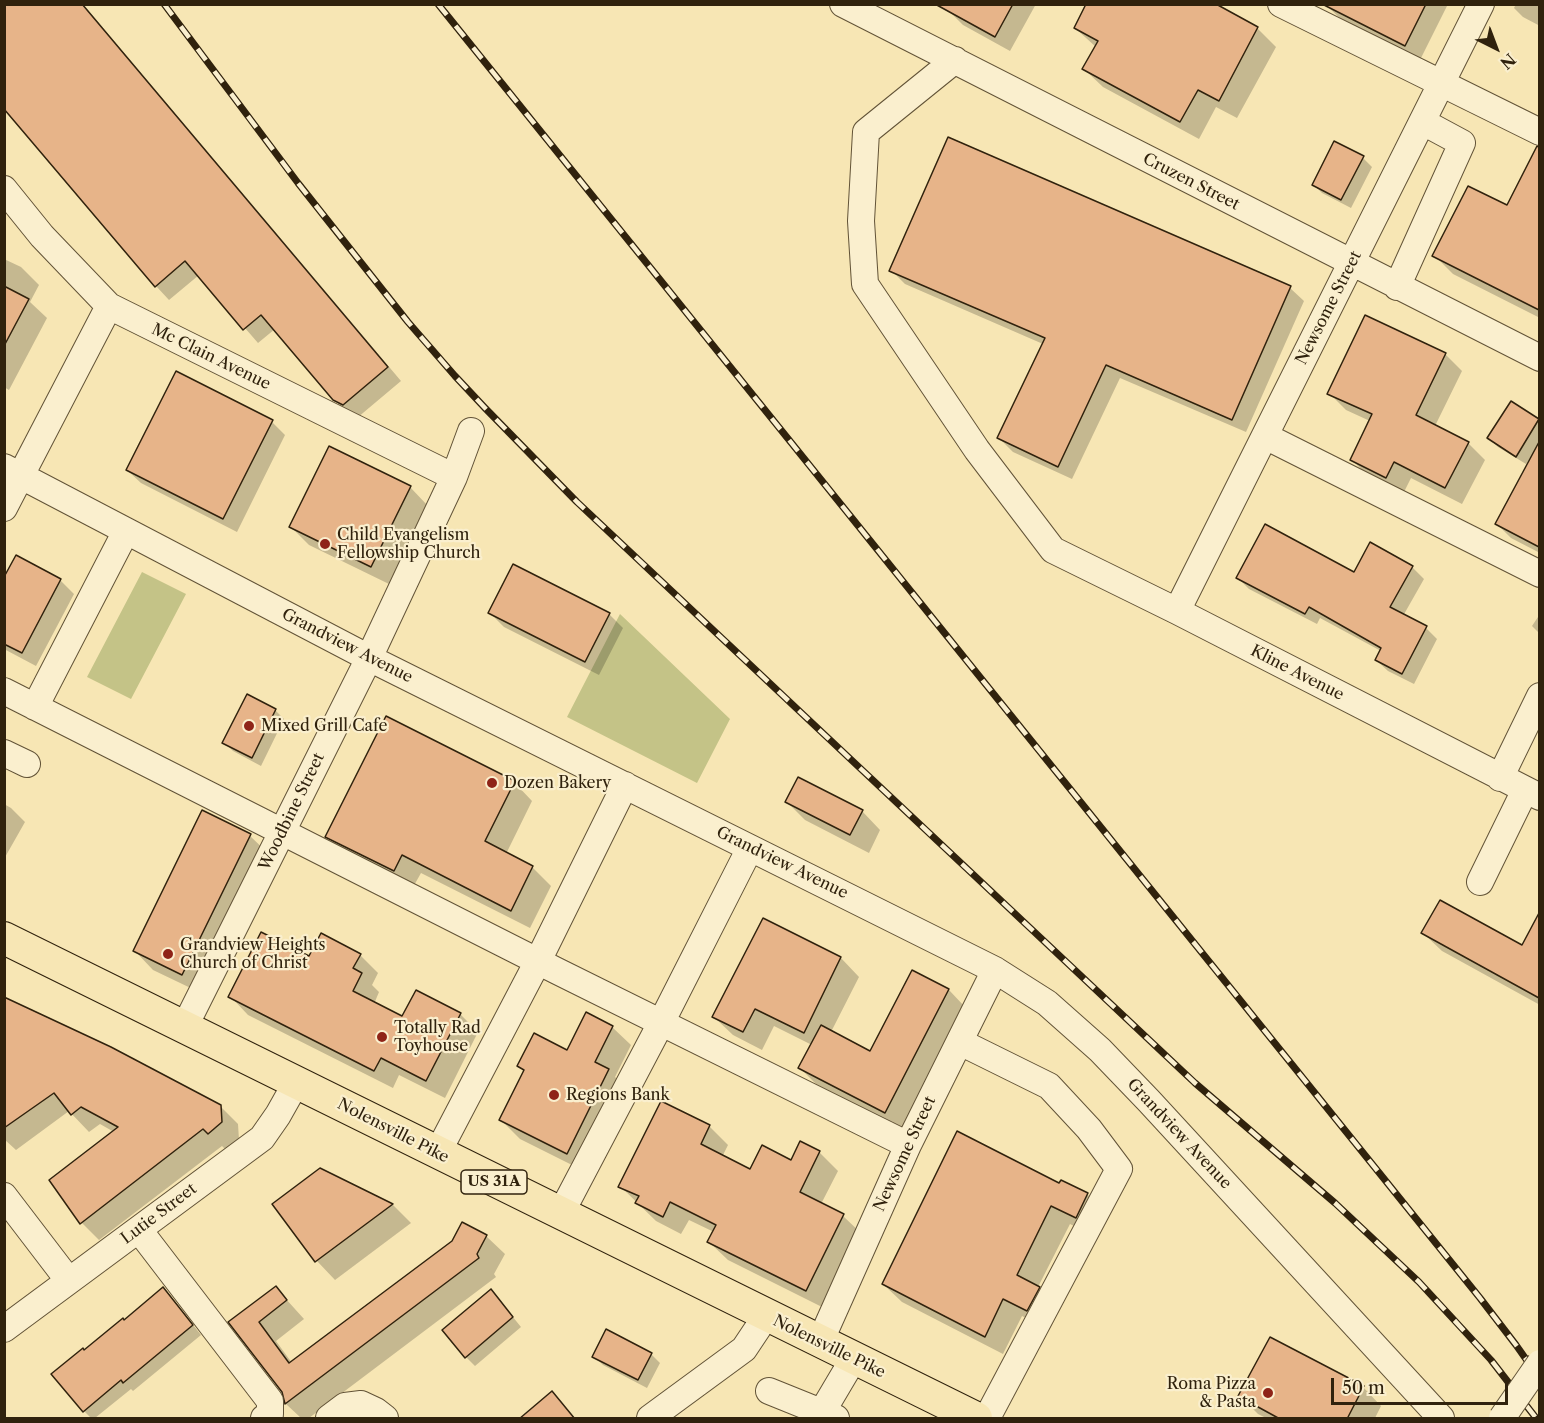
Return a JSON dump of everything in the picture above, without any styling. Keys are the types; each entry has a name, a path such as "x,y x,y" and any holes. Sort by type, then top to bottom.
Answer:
{"main road":[{"name":"Nolensville Pike","path":"4,938 976,1419"}],"street":[{"name":"Cruzen Street","path":"843,4 1539,358"},
{"path":"1281,4 1539,132"},
{"name":"Newsome Street","path":"1177,611 1481,4"},
{"name":"Kline Avenue","path":"955,60 866,132 861,221 866,284 977,450 1053,550 1532,793"},
{"path":"1397,287 1462,143 1423,122"},
{"name":"Mc Clain Avenue","path":"4,189 42,236 109,306 454,477"},
{"path":"4,508 13,471 109,306"},
{"name":"Woodbine Street","path":"184,1028 369,658 454,477 471,431"},
{"path":"1265,436 1539,574"},
{"name":"Grandview Avenue","path":"13,471 369,658 995,970 1047,1003 1100,1050 1149,1101 1440,1419"},
{"path":"35,707 126,531"},
{"path":"4,691 661,1023 908,1145"},
{"path":"1500,778 1539,696"},
{"path":"437,1154 538,961 625,785"},
{"path":"1480,882 1532,793"},
{"path":"560,1215 750,848"},
{"name":"Newsome Street","path":"820,1342 908,1145 995,970"},
{"path":"960,1041 1049,1086 1089,1129 1119,1169 987,1419"},
{"name":"Lutie Street","path":"4,1329 262,1138 296,1083"},
{"path":"4,1196 69,1281"},
{"path":"139,1230 270,1401 270,1414 264,1419"},
{"path":"650,1419 744,1349 766,1316"},
{"path":"769,1391 829,1415 854,1359"},
{"path":"1502,1419 1539,1364"},
{"path":"329,1419 345,1406 361,1404 376,1411 385,1419"}],"shaded area":[{"path":"142,572 186,594 131,699 87,677"},
{"path":"620,614 730,719 697,783 567,717"}],"building":[{"path":"4,4 82,4 388,367 343,405 333,400 261,315 243,330 185,261 155,287 4,109"},
{"path":"935,4 1013,4 995,37"},
{"path":"1086,4 1216,4 1258,27 1219,101 1198,90 1180,122 1082,69 1098,41 1074,28"},
{"path":"1322,4 1426,4 1405,46"},
{"path":"948,137 1291,286 1232,420 1106,365 1058,467 997,438 1045,338 889,271"},
{"path":"1334,141 1364,156 1341,200 1312,185"},
{"path":"1537,146 1539,147 1539,310 1432,256 1468,186 1507,205"},
{"path":"4,286 29,299 4,346"},
{"path":"1365,315 1446,353 1416,415 1469,442 1445,488 1394,462 1386,478 1350,460 1372,414 1327,394"},
{"path":"176,371 273,420 223,519 126,470"},
{"path":"1511,401 1539,419 1516,457 1487,438"},
{"path":"1539,442 1539,547 1495,524"},
{"path":"329,446 411,486 371,567 289,527"},
{"path":"1265,524 1354,572 1370,542 1413,566 1390,607 1427,626 1402,674 1375,660 1381,648 1309,607 1305,614 1236,578"},
{"path":"16,555 61,579 22,653 4,644 4,577"},
{"path":"513,564 610,613 585,662 488,613"},
{"name":"Mixed Grill Cafe","path":"247,694 276,709 252,758 222,743"},
{"path":"386,716 515,781 485,841 533,866 511,911 402,855 394,871 325,837"},
{"path":"798,777 863,810 850,835 785,802"},
{"path":"202,810 251,834 182,975 133,951"},
{"path":"1440,900 1522,945 1539,913 1539,998 1421,933"},
{"path":"763,918 841,957 804,1033 755,1009 743,1032 712,1017"},
{"path":"261,932 309,956 321,933 361,954 353,968 362,973 353,991 402,1016 416,990 461,1013 426,1081 381,1058 374,1071 228,997"},
{"path":"912,970 949,989 885,1113 798,1068 821,1025 870,1051"},
{"path":"4,997 111,1047 221,1105 222,1122 208,1134 203,1129 80,1224 49,1180 118,1127 81,1107 71,1115 54,1093 4,1128"},
{"name":"Regions Bank","path":"586,1012 613,1026 595,1062 609,1069 567,1154 499,1120 524,1070 517,1066 534,1033 567,1050"},
{"path":"661,1101 710,1125 701,1144 750,1169 762,1145 791,1160 800,1141 820,1151 800,1192 844,1214 806,1291 707,1242 716,1225 670,1202 663,1217 635,1203 639,1196 618,1187"},
{"path":"957,1131 1059,1183 1061,1180 1088,1193 1076,1218 1051,1206 1017,1275 1040,1287 1027,1311 1003,1299 985,1337 882,1284"},
{"path":"320,1168 393,1204 315,1262 272,1204"},
{"path":"462,1222 487,1235 477,1254 479,1258 285,1404 282,1392 228,1322 276,1286 287,1300 259,1322 289,1363 452,1241"},
{"path":"163,1287 193,1325 123,1383 121,1380 83,1412 51,1374 123,1318 124,1320"},
{"path":"491,1289 513,1317 465,1358 442,1330"},
{"path":"606,1329 652,1353 638,1380 592,1357"},
{"path":"1270,1337 1364,1386 1347,1419 1280,1419 1238,1396"},
{"path":"552,1391 575,1419 519,1419"}],"railway":[{"path":"164,4 298,183 408,322 485,408 577,502 1195,1083 1335,1203 1419,1282 1491,1360 1536,1418"},
{"path":"438,4 1480,1298 1540,1379"}],"place":[{"name":"Child Evangelism Fellowship Church","path":"325,544"},
{"name":"Mixed Grill Cafe","path":"249,726"},
{"name":"Dozen Bakery","path":"492,783"},
{"name":"Grandview Heights Church of Christ","path":"168,954"},
{"name":"Totally Rad Toyhouse","path":"382,1037"},
{"name":"Regions Bank","path":"554,1095"},
{"name":"Roma Pizza & Pasta","path":"1268,1393"}]}
